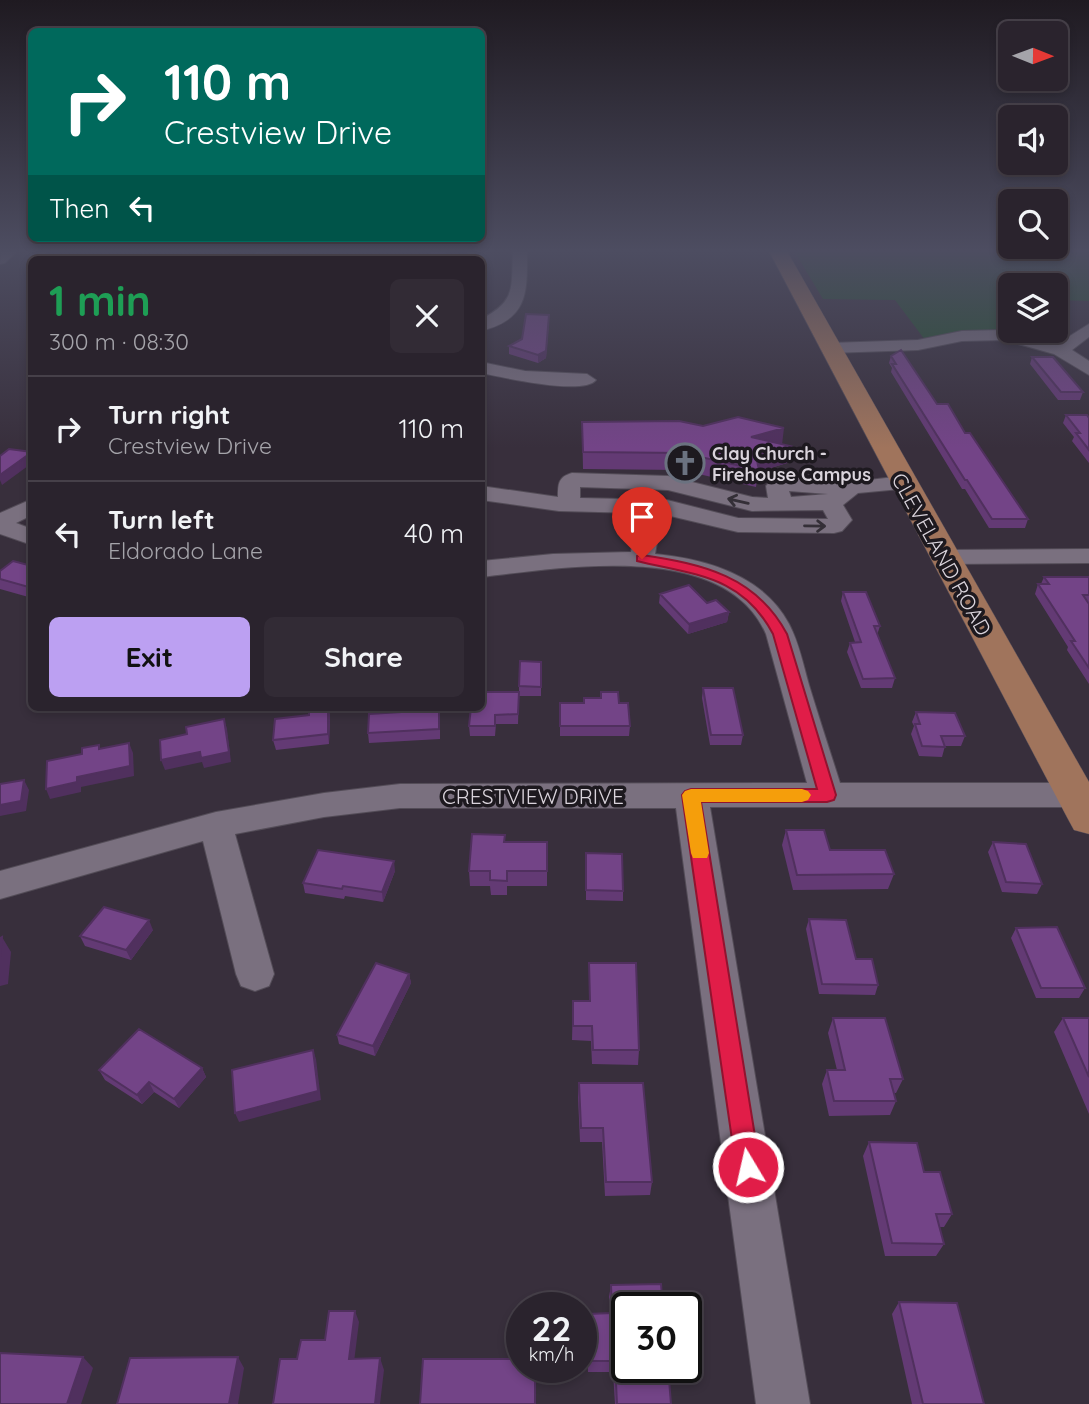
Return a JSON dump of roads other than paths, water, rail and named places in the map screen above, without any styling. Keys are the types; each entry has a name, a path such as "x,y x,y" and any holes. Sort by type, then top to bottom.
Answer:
{"main road":[{"name":"CLEVELAND ROAD","path":"813,317 943,557 1083,807"}],"street":[{"path":"1060,350 1089,329"},
{"path":"830,348 918,345 961,336 990,334 1017,337 1060,350 1089,369"},
{"path":"485,368 525,377 587,380"},
{"path":"569,504 569,483 580,479 668,483 752,505 781,505 839,496 873,483 903,482"},
{"path":"485,493 569,504 686,510 738,525 834,526 840,520 839,496"},
{"path":"642,559 651,507"},
{"path":"0,524 28,508"},
{"path":"0,524 28,536"},
{"path":"943,557 1089,556"},
{"path":"485,569 615,558 642,559 678,564 720,577 748,594 770,616 780,634 827,795"},
{"path":"691,795 783,1404"},
{"name":"CRESTVIEW DRIVE","path":"0,885 216,825 324,805 400,796 827,795 1083,807"},
{"path":"216,825 255,974"}],"place":[{"name":"Clay Church - Firehouse Campus","path":"685,463"}]}
